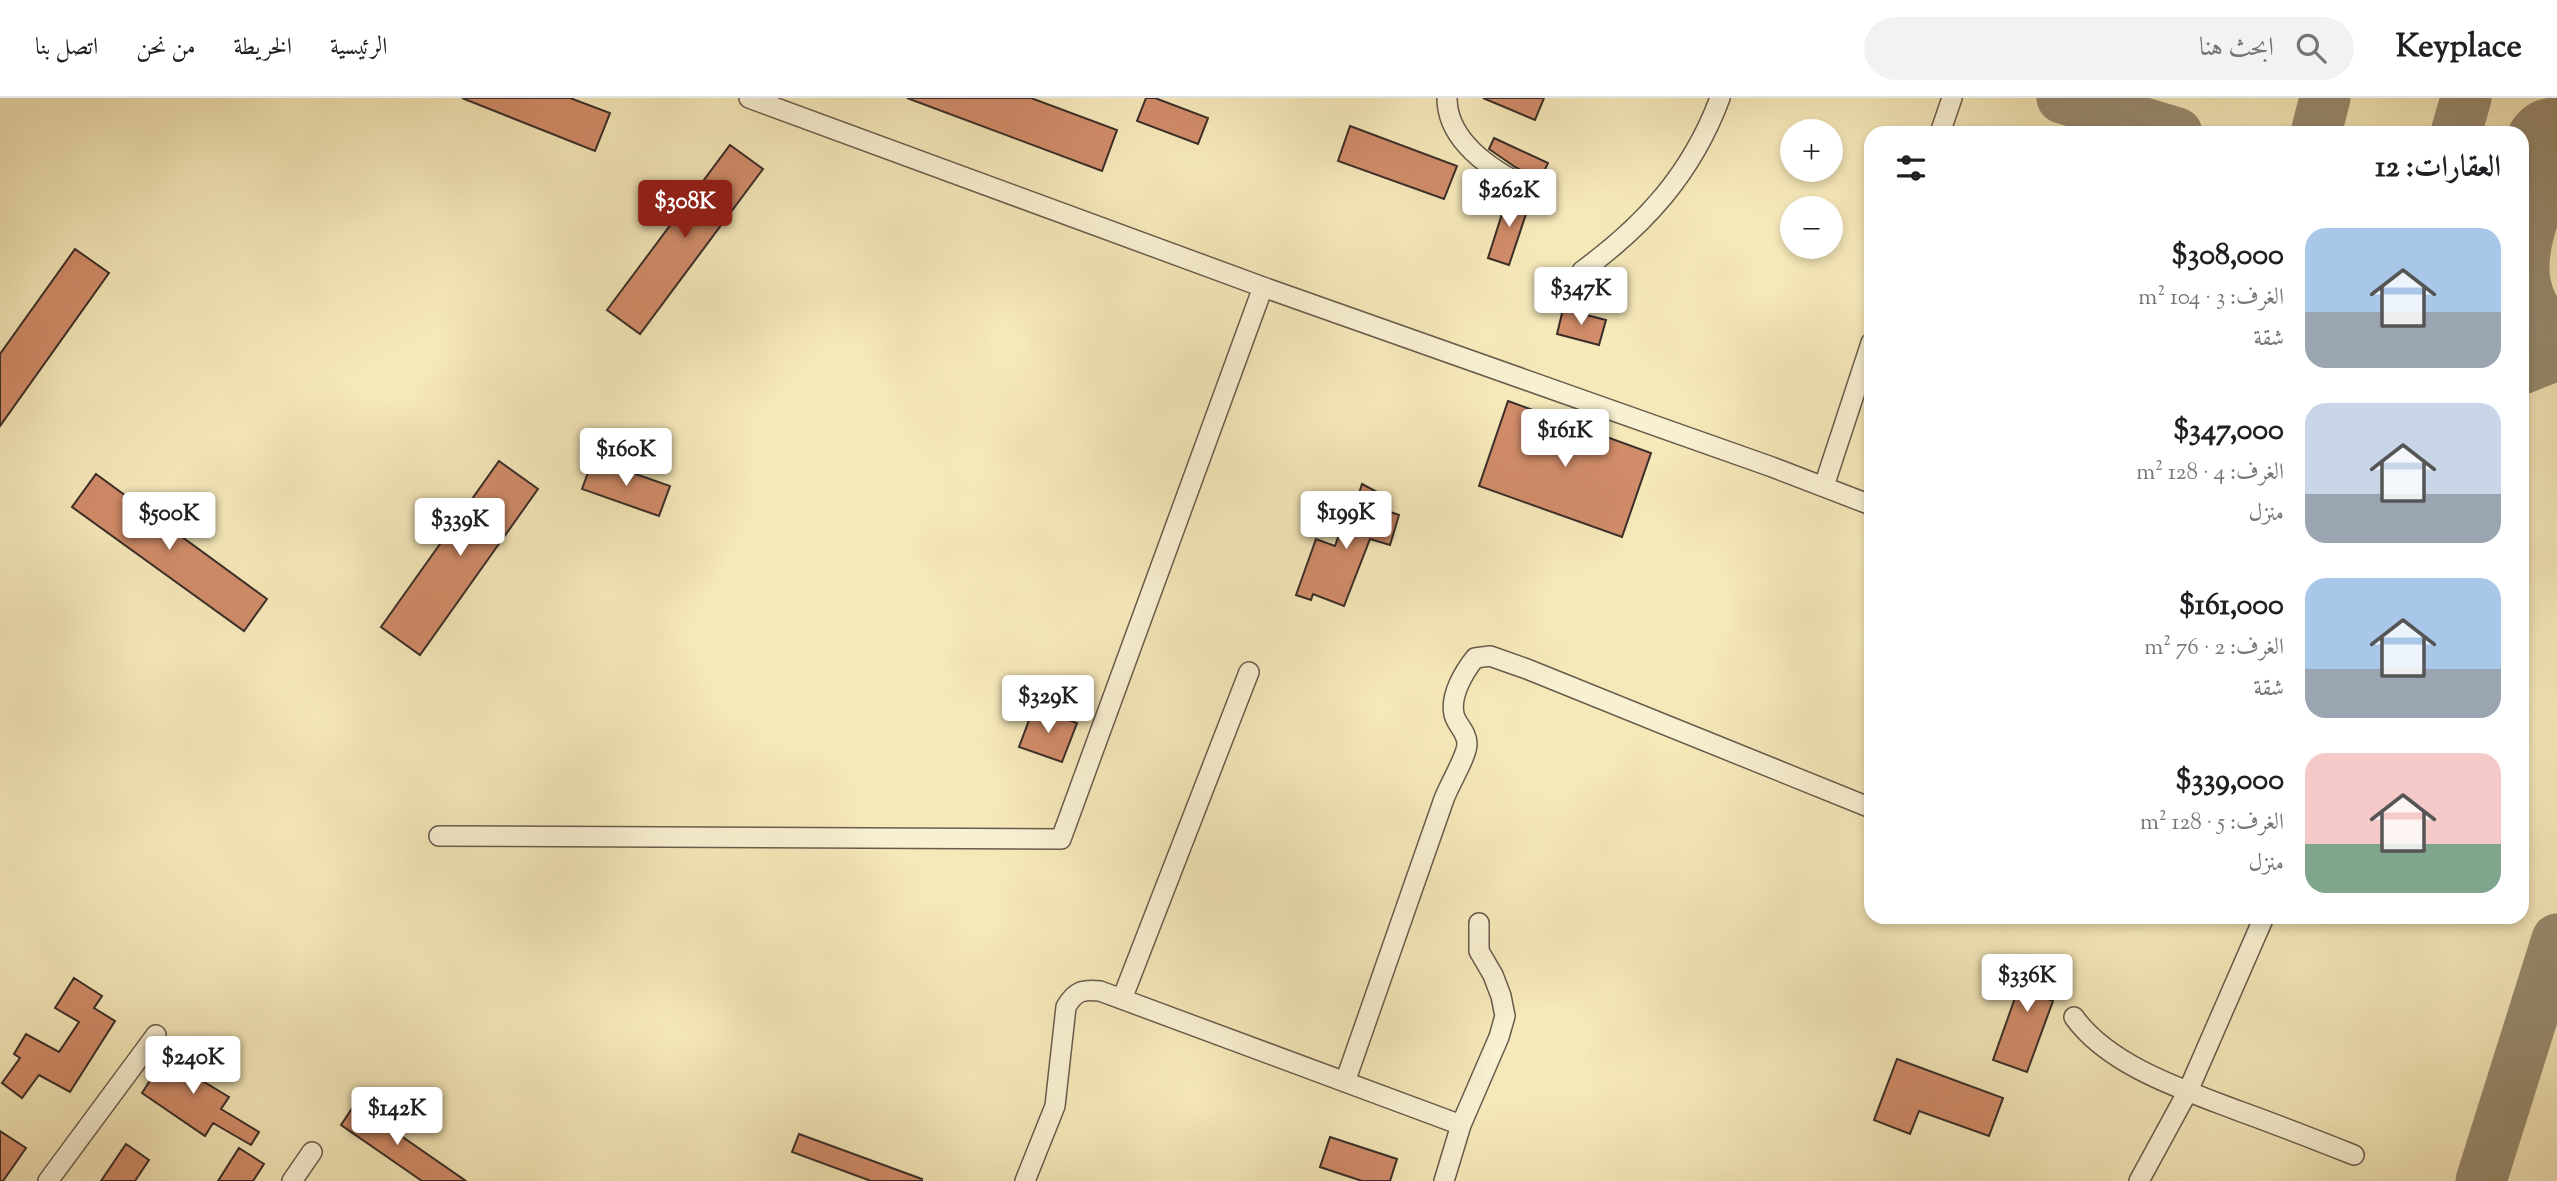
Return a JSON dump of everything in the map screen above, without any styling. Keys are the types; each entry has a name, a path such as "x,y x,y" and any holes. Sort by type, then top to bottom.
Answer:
{"street":[{"path":"749,98 1864,502"},
{"path":"1447,98 1447,111 1454,128 1486,164 1511,181 1539,193"},
{"path":"1582,271 1641,223 1676,182 1699,146 1720,98"},
{"path":"1942,126 1952,98"},
{"path":"439,836 1061,839 1263,286"},
{"path":"1824,486 1864,364"},
{"path":"1346,1082 1449,785 1464,756 1467,743 1465,732 1454,715 1454,698 1475,658 1490,656 1518,665 1864,805"},
{"path":"1122,999 1249,672"},
{"path":"1444,1181 1461,1125 1499,1037 1505,1016 1493,975 1479,951 1479,923"},
{"path":"2140,1181 2188,1091 2261,924"},
{"path":"1028,1180 1055,1106 1066,1007 1073,995 1086,989 1100,991 1461,1125"},
{"path":"2074,1017 2091,1037 2114,1054 2154,1076 2354,1155"},
{"path":"48,1181 156,1035"},
{"path":"292,1181 312,1152"}],"building":[{"path":"462,98 570,98 610,113 595,151"},
{"path":"907,98 1031,98 1117,130 1102,171"},
{"path":"1146,98 1155,98 1208,118 1198,144 1137,121"},
{"path":"1483,98 1544,98 1535,120"},
{"path":"1350,126 1457,166 1444,199 1338,161"},
{"path":"1494,138 1548,163 1540,180 1489,149"},
{"path":"730,145 763,169 640,334 607,310"},
{"path":"1509,192 1530,202 1509,265 1488,258"},
{"path":"75,249 109,273 0,426 0,354"},
{"path":"1563,309 1606,320 1599,345 1557,334"},
{"path":"1508,401 1651,453 1622,537 1479,486"},
{"path":"593,459 670,486 659,516 582,489"},
{"path":"499,461 538,489 420,655 381,627"},
{"path":"96,474 267,599 244,631 72,507"},
{"path":"1362,484 1377,492 1370,505 1399,515 1390,545 1370,539 1344,606 1313,594 1311,600 1296,595 1316,539 1335,546 1341,529 1347,531"},
{"path":"1034,707 1077,723 1062,762 1019,747"},
{"path":"2027,955 2058,966 2045,998 2053,1001 2027,1072 1993,1060 2015,998 2011,996"},
{"path":"74,978 102,996 94,1008 115,1021 70,1092 39,1075 22,1098 2,1083 20,1058 14,1054 26,1034 59,1052 79,1022 55,1008"},
{"path":"175,1042 206,1064 196,1077 229,1097 221,1109 259,1132 251,1145 213,1123 205,1136 142,1093"},
{"path":"1897,1059 2003,1098 1989,1136 1919,1111 1910,1134 1874,1120"},
{"path":"355,1104 466,1181 422,1181 341,1125"},
{"path":"0,1131 26,1148 3,1181 0,1181"},
{"path":"799,1134 922,1181 871,1181 792,1152"},
{"path":"1330,1137 1397,1159 1390,1181 1362,1181 1320,1167"},
{"path":"126,1144 149,1160 135,1181 101,1181"},
{"path":"239,1148 264,1164 253,1181 218,1181"}],"taxiway":[{"path":"2062,98 2154,126"},
{"path":"2318,126 2325,98"},
{"path":"2458,126 2466,98"},
{"path":"2557,123 2545,125 2537,131 2530,148 2536,165 2557,172"},
{"path":"2529,234 2548,173"},
{"path":"2529,297 2540,316 2557,335"},
{"path":"2529,366 2557,355"},
{"path":"2481,1181 2557,939"}]}
